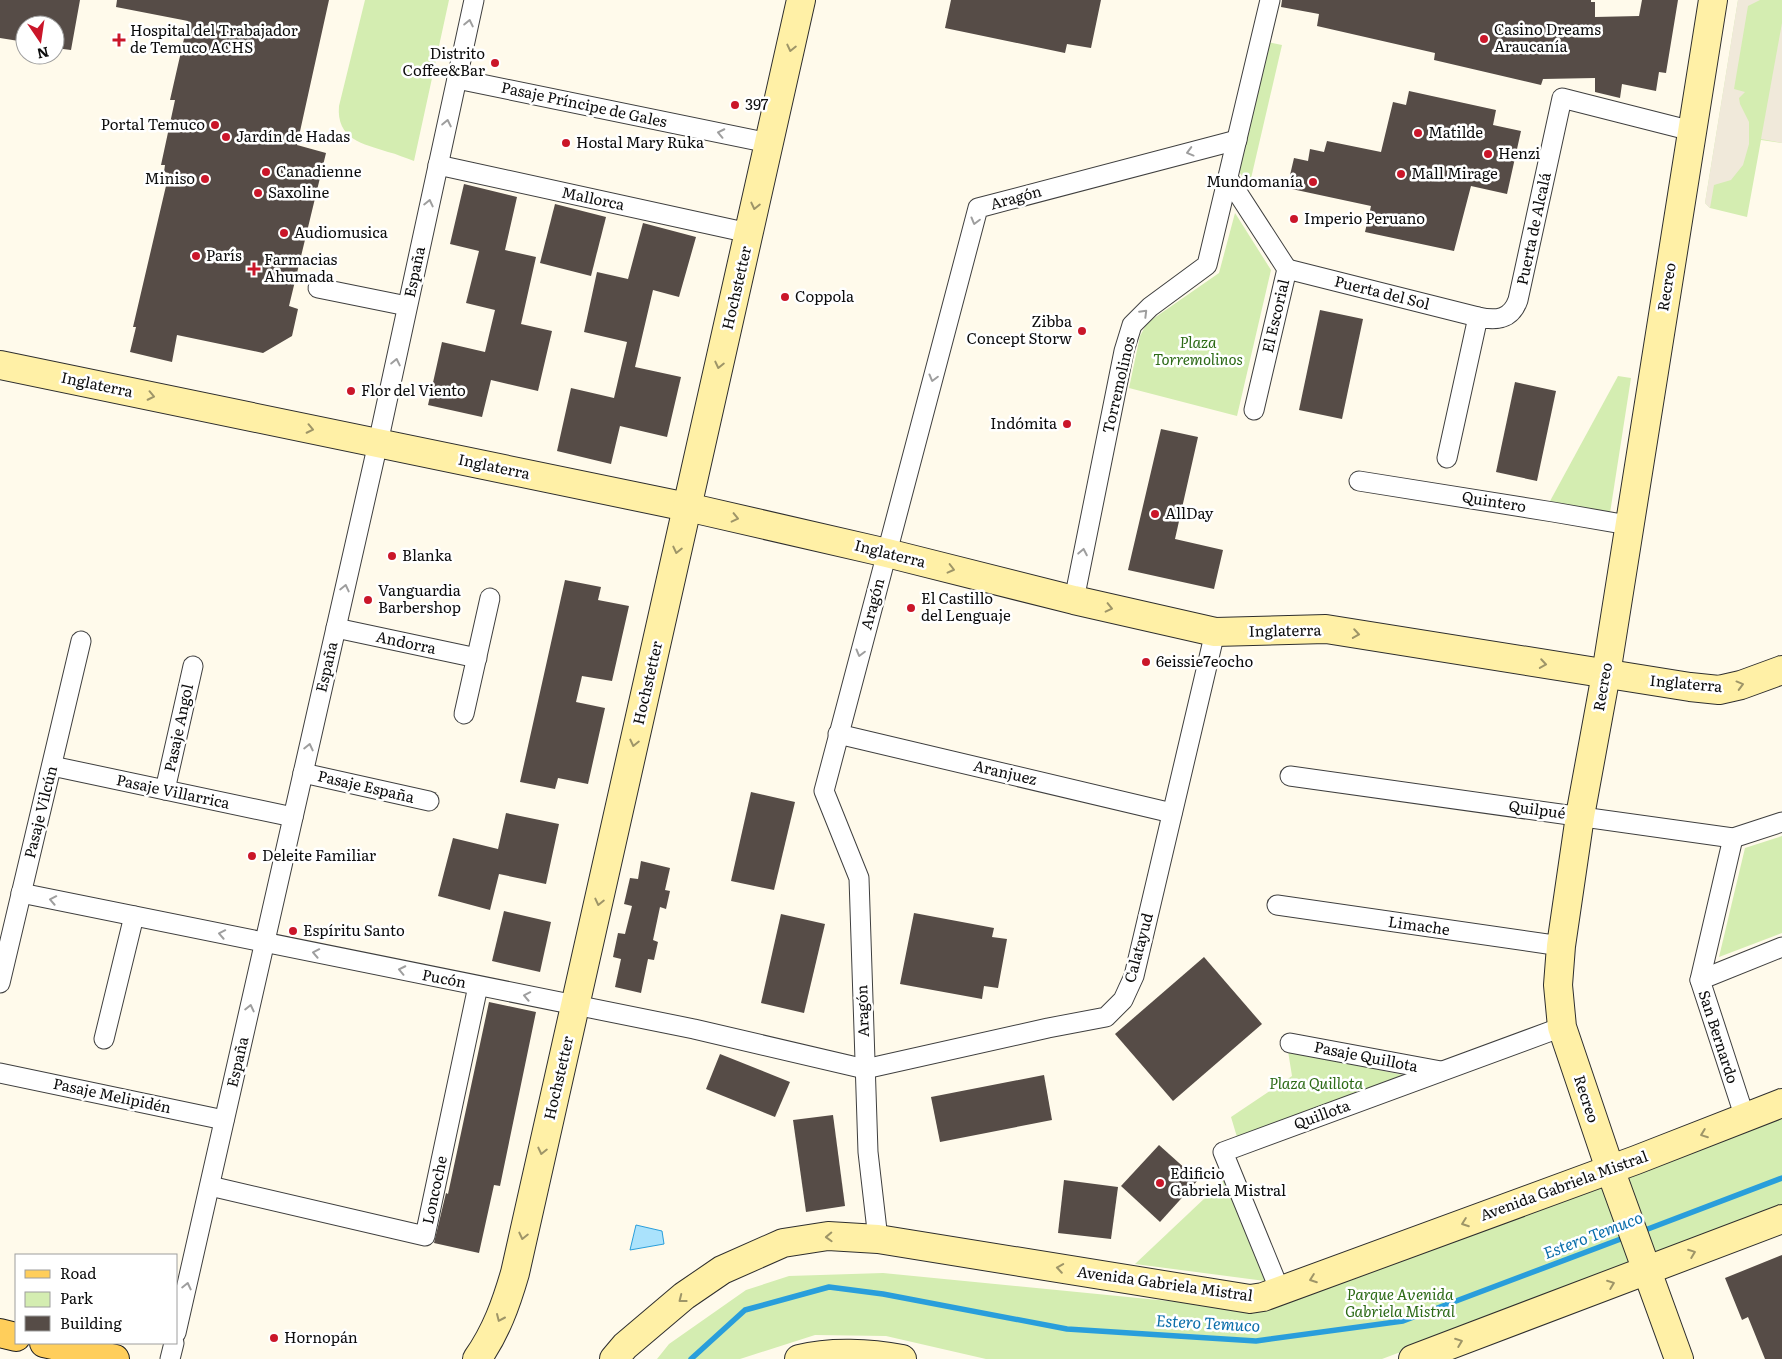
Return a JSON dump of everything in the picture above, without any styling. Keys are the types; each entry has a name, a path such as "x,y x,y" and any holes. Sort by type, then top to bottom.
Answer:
{"main road":[{"path":"0,1333 15,1336"},
{"path":"48,1344 115,1359"}],"street":[{"name":"España","path":"178,1324 378,443 474,0"},
{"name":"Hochstetter","path":"477,1359 496,1328 504,1310 515,1273 801,0"},
{"name":"Torremolinos","path":"1074,600 1124,351 1132,325 1150,307 1207,265 1270,0"},
{"name":"Recreo","path":"1679,1359 1624,1210 1562,1027 1558,985 1561,946 1580,816 1606,674 1712,0"},
{"name":"Pasaje Príncipe de Gales","path":"457,79 769,143"},
{"name":"Puerta de Alcalá","path":"1478,317 1492,320 1505,316 1515,309 1562,98 1692,131"},
{"name":"Aragón","path":"878,1239 868,1152 859,878 824,791 978,208 1237,140"},
{"name":"Mallorca","path":"438,165 749,234"},
{"name":"El Escorial","path":"1228,178 1287,269 1254,410"},
{"name":"Puerta del Sol","path":"1287,269 1478,317"},
{"path":"318,288 407,306"},
{"path":"1447,458 1478,317"},
{"name":"Inglaterra","path":"0,365 687,507 1215,632 1326,629 1606,674 1720,690 1741,685 1782,670"},
{"name":"Quintero","path":"1359,480 1628,525"},
{"path":"464,714 490,598"},
{"name":"Andorra","path":"336,628 477,658"},
{"name":"Calatayud","path":"865,1069 1106,1017 1123,1000 1134,976 1215,632"},
{"name":"Pasaje Vilcún","path":"0,983 81,641"},
{"name":"Pasaje Angol","path":"165,790 193,666"},
{"name":"Aranjuez","path":"838,734 1172,813"},
{"name":"Pasaje Villarrica","path":"52,766 293,817"},
{"name":"Pasaje España","path":"303,773 429,801"},
{"name":"Quilpué","path":"1290,776 1734,838 1782,822"},
{"name":"San Bernardo","path":"1734,838 1700,980 1745,1118"},
{"name":"Pucón","path":"21,894 694,1029 865,1069"},
{"name":"Limache","path":"1277,905 1561,946"},
{"path":"104,1039 134,916"},
{"path":"1700,980 1782,947"},
{"name":"Loncoche","path":"210,1186 425,1236 478,986"},
{"name":"Quillota","path":"1280,1291 1223,1152 1562,1027"},
{"name":"Pasaje Quillota","path":"1290,1043 1442,1071"},
{"name":"Pasaje Melipidén","path":"0,1073 224,1120"},
{"name":"Avenida Gabriela Mistral","path":"614,1359 625,1346 684,1296 731,1266 783,1243 828,1236 878,1239 1250,1299 1263,1297 1610,1170 1782,1103"},
{"path":"1413,1359 1644,1265 1782,1219"},
{"path":"170,1359 174,1344"},
{"path":"799,1359 836,1354 892,1358"}],"green space":[{"path":"365,0 449,0 414,161 361,143 347,133 339,117 339,106"},
{"path":"1738,0 1782,0 1782,143 1761,140 1747,217 1710,208 1705,203"},
{"path":"1267,42 1282,45 1249,187 1238,170"},
{"name":"Plaza Torremolinos","path":"1235,213 1271,270 1237,416 1129,388 1140,336 1147,323 1219,273"},
{"path":"1618,376 1631,378 1610,513 1549,503"},
{"path":"1782,836 1782,933 1719,957 1745,848"},
{"name":"Plaza Quillota","path":"1288,1051 1413,1077 1237,1137 1231,1117 1292,1076"},
{"name":"Parque Avenida Gabriela Mistral","path":"1782,1112 1782,1207 1382,1359 986,1359 886,1336 815,1335 740,1359 657,1359 669,1344 746,1290 789,1276 883,1273 1250,1309"},
{"path":"1224,1180 1265,1281 1135,1264"}],"shaded area":[{"path":"1738,0 1760,0 1748,6 1734,89 1745,92 1739,98 1749,122 1749,144 1743,165 1731,180 1714,185 1710,208 1705,203"},
{"path":"1782,23 1782,143 1761,139"}],"water":[{"path":"636,1225 662,1231 664,1244 630,1250"}],"building":[{"path":"0,0 80,0 71,50 65,49 65,15 15,15 15,40 0,38"},
{"path":"117,0 329,0 297,145 326,153 289,306 298,309 292,336 263,353 177,335 172,362 130,352 136,327 133,327 169,173 164,172 165,165 161,165 175,100 170,100 188,21 116,7"},
{"path":"951,0 1101,0 1091,48 1067,44 1065,53 945,28"},
{"name":"Casino Dreams Araucanía","path":"1282,0 1591,0 1591,2 1595,2 1595,17 1639,16 1642,0 1678,0 1666,73 1659,72 1656,91 1622,84 1620,98 1595,92 1595,78 1543,79 1541,85 1434,60 1435,53 1317,26 1319,14 1281,7"},
{"name":"Mall Mirage","path":"1409,91 1496,110 1493,125 1521,131 1507,194 1471,186 1454,251 1365,232 1371,206 1287,188 1294,158 1308,161 1310,149 1324,152 1327,141 1381,152 1393,102 1406,105"},
{"path":"464,184 517,197 505,250 536,257 521,324 552,331 538,391 491,380 482,417 428,405 442,342 485,352 495,310 466,303 479,251 450,244"},
{"path":"555,204 606,217 591,276 540,263"},
{"path":"643,223 696,237 679,297 653,290 635,367 681,377 667,437 620,426 611,464 557,451 571,388 614,398 627,342 584,332 597,272 628,279"},
{"path":"1320,310 1363,319 1342,419 1299,410"},
{"path":"1515,382 1556,391 1537,481 1496,472"},
{"path":"1161,429 1198,437 1175,539 1223,550 1214,589 1128,570"},
{"path":"565,580 601,587 598,600 629,606 612,681 582,676 576,702 605,708 588,784 558,778 555,789 520,782"},
{"path":"751,792 795,802 774,890 731,881"},
{"path":"506,813 559,824 546,884 499,874 490,910 438,896 453,838 498,849"},
{"path":"641,861 670,868 665,890 670,891 666,909 660,907 653,940 658,942 654,960 648,959 641,993 615,987 621,959 613,957 618,933 625,934 632,906 624,904 630,878 638,879"},
{"path":"504,911 551,922 540,972 492,961"},
{"path":"914,913 994,928 992,937 1007,939 998,988 984,986 982,999 900,984"},
{"path":"781,914 825,924 804,1013 761,1003"},
{"path":"1204,957 1262,1024 1173,1101 1115,1034"},
{"path":"489,1002 536,1012 500,1186 494,1185 479,1253 434,1243 446,1193 448,1194"},
{"path":"720,1054 790,1082 775,1117 706,1089"},
{"path":"1044,1075 1052,1120 940,1142 931,1097"},
{"path":"833,1115 845,1206 806,1212 793,1120"},
{"name":"Edificio Gabriela Mistral","path":"1159,1145 1198,1180 1160,1222 1121,1186"},
{"path":"1064,1180 1118,1187 1111,1239 1058,1233"},
{"path":"1782,1255 1782,1359 1765,1359 1748,1317 1742,1320 1725,1278"}],"waterway":[{"name":"Estero Temuco","path":"1640,1232 1782,1178"},
{"name":"Estero Temuco","path":"691,1359 745,1310 829,1287 883,1294 1067,1329 1256,1341 1403,1321 1626,1237"}],"place":[{"name":"Casino Dreams Araucanía","path":"1484,39"},
{"name":"Hospital del Trabajador de Temuco ACHS","path":"119,40"},
{"name":"Distrito Coffee&Bar","path":"495,63"},
{"name":"397","path":"735,105"},
{"name":"Portal Temuco","path":"215,125"},
{"name":"Matilde","path":"1418,133"},
{"name":"Jardín de Hadas","path":"226,137"},
{"name":"Hostal Mary Ruka","path":"566,143"},
{"name":"Henzi","path":"1488,154"},
{"name":"Canadienne","path":"266,172"},
{"name":"Mall Mirage","path":"1401,174"},
{"name":"Miniso","path":"205,179"},
{"name":"Mundomanía","path":"1313,182"},
{"name":"Saxoline","path":"258,193"},
{"name":"Imperio Peruano","path":"1294,219"},
{"name":"Audiomusica","path":"284,233"},
{"name":"París","path":"196,256"},
{"name":"Farmacias Ahumada","path":"254,269"},
{"name":"Coppola","path":"785,297"},
{"name":"Zibba Concept Storw","path":"1082,331"},
{"name":"Flor del Viento","path":"351,391"},
{"name":"Indómita","path":"1067,424"},
{"name":"AllDay","path":"1155,514"},
{"name":"Blanka","path":"392,556"},
{"name":"Vanguardia Barbershop","path":"368,600"},
{"name":"El Castillo del Lenguaje","path":"911,608"},
{"name":"6eissie7eocho","path":"1146,662"},
{"name":"Deleite Familiar","path":"252,856"},
{"name":"Espíritu Santo","path":"293,931"},
{"name":"Edificio Gabriela Mistral","path":"1160,1183"},
{"name":"Hornopán","path":"274,1338"}]}
